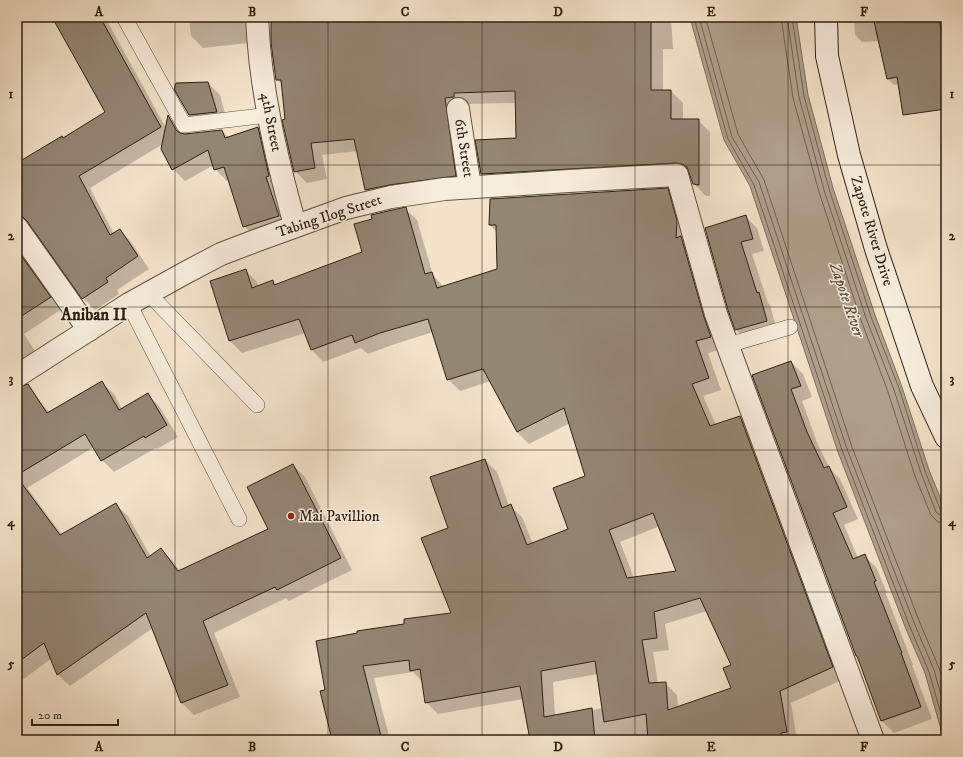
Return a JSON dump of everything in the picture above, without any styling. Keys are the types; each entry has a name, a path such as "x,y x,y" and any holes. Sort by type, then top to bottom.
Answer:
{"street":[{"name":"4th Street","path":"257,17 259,52 269,115 285,188 295,225"},
{"name":"Zapote River Drive","path":"826,17 828,56 849,155 876,249 922,386 946,437"},
{"name":"6th Street","path":"458,109 470,187"},
{"name":"Tabing Ilog Street","path":"17,376 129,304 222,254 295,225 346,208 391,197 470,187 677,175 716,314 728,345"},
{"path":"17,228 89,330"},
{"path":"728,345 873,740"}],"lane":[{"path":"124,17 184,125 269,115"},
{"path":"148,293 257,405"},
{"path":"129,304 239,519"},
{"path":"728,345 790,327"}],"water":[{"name":"Zapote River","path":"691,17 796,17 808,95 833,188 929,470 946,512 946,740 944,740 925,673 906,629 838,452 750,186 724,140"}],"building":[{"path":"52,17 100,17 161,127 79,176 110,235 120,229 138,256 106,278 108,282 82,299 27,221 23,217 17,216 17,163 62,136 63,138 105,112"},
{"path":"271,17 505,17 505,20 564,17 651,17 651,90 671,90 671,119 699,119 699,185 693,184 687,167 676,163 481,174 475,140 516,138 515,91 454,93 454,97 445,98 456,176 389,185 365,190 354,139 311,143 315,168 294,172 282,120 285,119 281,80 276,80 271,43"},
{"path":"873,17 939,17 942,38 946,38 946,109 903,115 897,77 887,79"},
{"path":"208,82 217,112 189,115 174,89 176,83"},
{"path":"168,115 176,130 185,134 222,130 225,138 258,127 269,176 266,177 279,216 243,227 224,167 214,170 208,150 172,170 161,149"},
{"path":"668,188 677,221 676,238 681,236 711,337 696,341 709,378 692,384 710,426 740,416 833,667 780,691 787,732 781,733 782,740 648,740 646,714 604,722 595,661 541,671 544,717 592,708 595,740 530,740 520,686 425,703 420,669 410,671 409,660 363,666 382,740 332,740 320,691 325,690 316,641 357,633 357,631 404,624 404,619 451,613 421,538 448,528 430,477 485,459 502,508 511,504 527,545 568,529 553,488 585,476 564,408 517,432 483,369 447,380 428,319 380,333 355,343 352,335 311,350 299,319 229,341 210,281 246,269 252,288 273,280 274,285 362,252 354,224 372,219 371,215 406,207 425,274 432,272 437,288 497,269 496,225 489,225 490,199","holes":["653,513 676,571 627,578 609,530","700,598 731,665 723,668 731,688 668,710 666,682 649,683 642,640 657,638 654,612"]},
{"path":"746,215 753,239 741,242 757,293 759,292 767,321 735,330 705,228"},
{"path":"17,250 51,297 17,319"},
{"path":"791,361 801,386 791,389 807,432 824,468 829,466 847,507 833,513 853,559 865,554 921,707 881,721 752,375"},
{"path":"102,381 119,410 148,393 167,425 145,438 144,436 101,461 85,434 17,475 17,388 28,384 47,413"},
{"path":"293,464 341,558 277,590 275,587 203,621 228,685 181,703 146,613 57,675 44,643 17,663 17,477 60,535 116,503 147,558 161,548 178,571 268,529 247,487"}],"place":[{"name":"Mai Pavillion","path":"291,516"}],"district":[{"name":"Aniban II","path":"94,315"}]}
